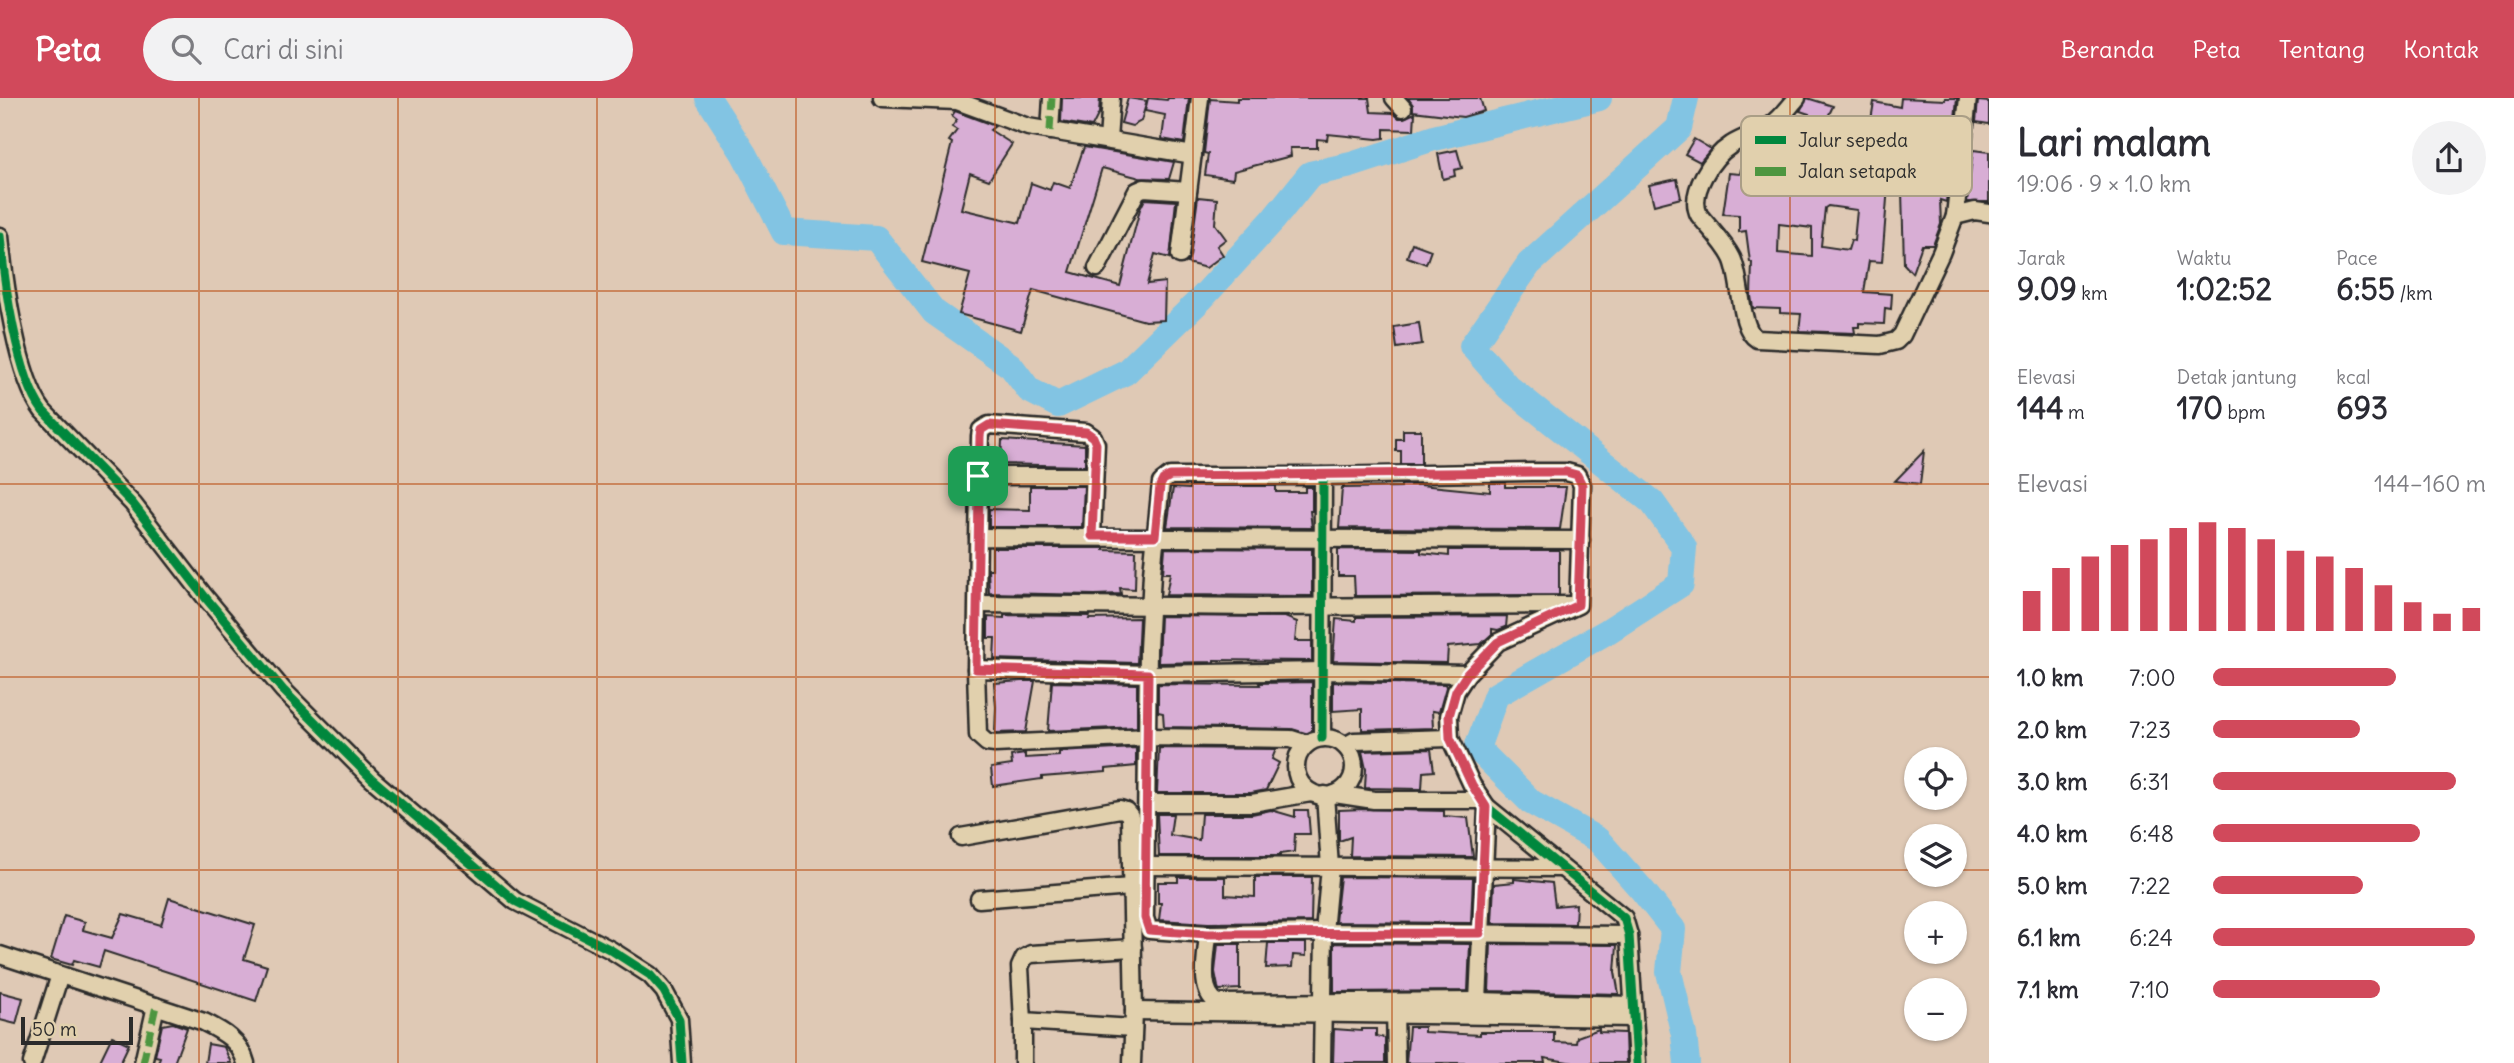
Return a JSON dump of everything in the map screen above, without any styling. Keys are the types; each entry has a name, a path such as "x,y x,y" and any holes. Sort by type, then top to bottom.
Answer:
{"street":[{"path":"882,98 957,102 1004,120 1050,131 1193,155"},
{"path":"1050,131 1052,98"},
{"path":"1108,140 1111,98"},
{"path":"1180,255 1200,98"},
{"path":"1780,116 1797,98"},
{"path":"1966,116 1968,98"},
{"path":"1741,140 1728,146 1704,176 1695,198 1699,215 1731,257 1737,270 1747,328 1757,339 1880,345 1896,341 1902,335 1930,276 1955,216 1957,196"},
{"path":"1097,268 1137,191 1144,188 1188,191"},
{"path":"1955,216 1975,211 1989,213"},
{"path":"0,236 3,273 24,374 35,401 43,411 133,504 205,597 283,690 372,779 515,901 622,956 650,975 664,991 679,1019 682,1063"},
{"path":"1092,536 1096,444 1093,437 1086,432 989,425 981,430 976,669 978,735 987,743 1148,737 1315,741 1330,738 1345,746 1353,760 1352,777 1348,784 1324,794"},
{"path":"1578,605 1582,485 1577,475 1571,473 1166,478 1160,486 1150,605 1145,918 1149,930 1208,934 1324,932 1629,935"},
{"path":"978,476 1094,476"},
{"path":"1323,476 1323,671 1315,741 1297,757 1296,774 1299,781 1324,794"},
{"path":"978,537 1581,540"},
{"path":"978,604 1578,605"},
{"path":"1578,605 1498,642 1467,674 1456,691 1449,716 1450,738 1484,803 1624,918 1629,935 1637,1063"},
{"path":"976,669 1148,674 1323,671 1467,674"},
{"path":"1345,746 1354,741 1450,738"},
{"path":"1147,803 1252,803 1324,794 1374,800 1484,803"},
{"path":"1322,1063 1324,932 1330,867 1324,794"},
{"path":"1478,1001 1485,868 1484,803"},
{"path":"961,837 1120,809 1130,816 1132,1063"},
{"path":"1145,866 1560,868"},
{"path":"979,899 1131,887"},
{"path":"1208,934 1206,985 1213,1001 1219,1003 1633,1011"},
{"path":"1023,1063 1020,967 1024,958 1031,954 1133,943 1189,942"},
{"path":"0,955 204,1022 224,1032 236,1042 246,1063"},
{"path":"32,1063 60,975"},
{"path":"1395,1008 1478,1001 1633,1011"},
{"path":"143,1063 156,1006"},
{"path":"1023,1021 1133,1019 1323,1007"},
{"path":"1395,1008 1396,1063"}],"building":[{"path":"1062,98 1100,98 1099,113 1092,127 1061,122"},
{"path":"1128,98 1147,101 1141,121 1132,126 1121,123"},
{"path":"1148,98 1189,98 1184,143 1162,139 1165,115 1145,111"},
{"path":"1237,98 1369,98 1371,112 1393,113 1399,118 1415,113 1414,130 1384,129 1384,138 1377,139 1328,134 1327,140 1317,139 1317,148 1290,148 1291,156 1234,171 1233,179 1205,175 1208,154 1204,153 1210,99 1237,101"},
{"path":"1408,98 1480,98 1484,111 1463,117 1413,111 1413,105"},
{"path":"1807,98 1833,106 1828,116 1800,111"},
{"path":"1901,98 1957,98 1955,116 1872,116 1874,102 1900,107"},
{"path":"1978,101 1989,102 1989,124 1976,122"},
{"path":"955,111 995,126 990,130 1012,144 989,180 970,173 961,209 1020,223 1031,183 1050,190 1053,182 1070,188 1084,147 1174,162 1169,179 1140,178 1102,168 1070,272 1120,286 1145,199 1176,201 1170,258 1155,254 1147,284 1165,282 1164,320 1145,321 1033,290 1021,331 959,314 970,274 922,262 952,143 949,141 957,130 952,127 957,120 952,116"},
{"path":"1694,139 1711,149 1700,162 1685,154"},
{"path":"1457,150 1462,168 1454,170 1455,176 1443,179 1438,154"},
{"path":"1973,150 1989,152 1989,202 1967,202 1968,196 1972,196"},
{"path":"1741,169 1741,196 1887,196 1882,262 1869,261 1864,292 1892,294 1891,309 1885,308 1884,324 1859,323 1859,327 1854,327 1855,333 1799,331 1801,314 1780,313 1780,309 1753,308 1752,262 1746,231 1739,232 1739,215 1723,214 1729,173 1740,174","holes":["1828,206 1857,210 1854,241 1851,240 1848,250 1821,246 1825,208","1779,224 1812,228 1812,256 1778,253"]},
{"path":"1677,179 1681,198 1654,205 1649,185"},
{"path":"1902,196 1947,196 1946,202 1940,200 1941,224 1933,245 1922,245 1912,273 1904,264"},
{"path":"1198,197 1217,199 1215,224 1226,239 1217,246 1223,255 1206,268 1187,263"},
{"path":"1412,243 1431,250 1426,264 1407,257"},
{"path":"1419,323 1422,344 1397,348 1394,327"},
{"path":"1403,430 1421,430 1421,464 1401,464 1401,451 1396,451 1396,439 1403,439"},
{"path":"1002,440 1085,445 1085,466 1001,464"},
{"path":"1924,451 1920,484 1895,481"},
{"path":"1490,483 1505,483 1505,487 1566,487 1560,529 1339,528 1342,488 1420,485 1490,492"},
{"path":"1030,486 1084,486 1082,527 989,527 989,509 1030,510"},
{"path":"1189,486 1276,486 1276,492 1305,492 1305,487 1312,487 1312,528 1167,527 1173,488 1189,489"},
{"path":"992,548 1104,548 1136,551 1135,589 1120,588 1121,594 1095,595 989,593 988,569 992,569"},
{"path":"1165,548 1312,549 1312,596 1166,595 1170,573 1163,573"},
{"path":"1338,549 1421,550 1421,553 1449,556 1449,550 1559,550 1559,595 1355,596 1354,576 1338,576"},
{"path":"1004,615 1090,616 1089,619 1139,618 1137,663 994,659 995,638 988,638 988,617 1004,618"},
{"path":"1160,616 1285,617 1297,622 1295,641 1312,641 1312,661 1214,660 1158,663"},
{"path":"1507,616 1506,627 1492,629 1492,634 1481,644 1448,647 1447,663 1333,661 1336,619 1356,621 1356,617"},
{"path":"1035,681 1026,732 995,733 994,683"},
{"path":"1052,682 1137,684 1137,727 1048,731"},
{"path":"1312,682 1312,735 1292,729 1164,727 1163,713 1158,712 1158,684 1260,685 1259,683"},
{"path":"1333,682 1445,684 1446,687 1439,712 1432,711 1433,728 1362,730 1362,709 1333,711"},
{"path":"1136,748 1136,766 1106,769 1106,772 1042,777 993,786 991,768 1012,765 1011,756 1059,756 1059,752"},
{"path":"1159,748 1276,749 1272,759 1279,763 1266,790 1251,793 1157,793"},
{"path":"1431,749 1434,771 1423,772 1422,789 1365,788 1366,769 1362,751"},
{"path":"1271,810 1295,817 1295,810 1308,810 1310,834 1295,834 1294,852 1280,856 1159,856 1157,814 1173,814 1170,835 1199,840 1201,814 1252,814"},
{"path":"1339,810 1444,811 1444,816 1468,818 1473,857 1350,856 1351,837 1339,841"},
{"path":"1178,877 1225,877 1225,895 1255,897 1255,877 1312,877 1311,922 1208,923 1159,920 1161,903 1158,903 1158,882 1178,882"},
{"path":"1340,877 1473,878 1471,923 1335,922"},
{"path":"1514,879 1552,883 1555,906 1576,904 1575,924 1492,923 1494,884 1514,882"},
{"path":"169,898 255,925 244,959 267,966 256,1001 104,951 99,967 74,960 72,965 51,959 64,916 85,922 83,930 112,938 123,914 161,925"},
{"path":"1268,943 1306,943 1306,956 1293,955 1292,967 1266,968"},
{"path":"1334,943 1470,944 1468,991 1334,992"},
{"path":"1218,944 1240,944 1240,989 1219,990 1215,972"},
{"path":"1491,944 1617,945 1615,972 1619,994 1489,991"},
{"path":"0,992 23,998 16,1024 0,1020"},
{"path":"173,1023 187,1028 174,1063 158,1063 160,1057 155,1056 162,1025"},
{"path":"1409,1027 1424,1027 1424,1032 1480,1035 1480,1032 1554,1032 1554,1042 1576,1043 1577,1037 1599,1029 1599,1032 1625,1033 1626,1063 1574,1063 1544,1058 1545,1063 1406,1063"},
{"path":"1334,1029 1376,1029 1376,1036 1385,1038 1385,1063 1333,1063"},
{"path":"112,1036 129,1044 120,1063 99,1063"},
{"path":"208,1044 224,1047 231,1063 205,1063"}],"waterway":[{"path":"708,98 744,154 784,232 876,238 934,312 1011,366 1029,390 1058,405 1126,372 1201,299 1273,220 1310,174 1351,165 1434,138 1599,98"},
{"path":"1686,98 1679,128 1529,264 1472,346 1508,387 1652,502 1684,547 1681,584 1608,631 1496,695 1477,748 1531,802 1598,840 1673,929 1669,972 1684,1035 1687,1063"}],"marked path":[{"path":"1050,131 1052,98"},
{"path":"143,1063 156,1006"}],"cycle path":[{"path":"0,236 19,353 34,396 43,411 133,504 205,597 283,690 372,779 515,901 611,950 650,975 664,991 679,1019 682,1063"},
{"path":"1322,738 1323,476 1532,472 1566,472 1577,475 1582,485 1578,605 1498,642 1467,674 1456,691 1449,716 1450,738 1472,785 1487,807 1624,918 1629,935 1637,1063"}],"route":[{"path":"989,425 1086,432 1093,437 1096,444 1092,536 1155,536 1160,486 1163,480 1170,476 1532,472 1566,472 1577,475 1582,485 1578,605 1498,642 1467,674 1456,691 1449,716 1450,738 1472,785 1486,807 1480,933 1208,934 1149,930 1145,918 1148,674 976,669 978,476 981,430 989,425"}]}
